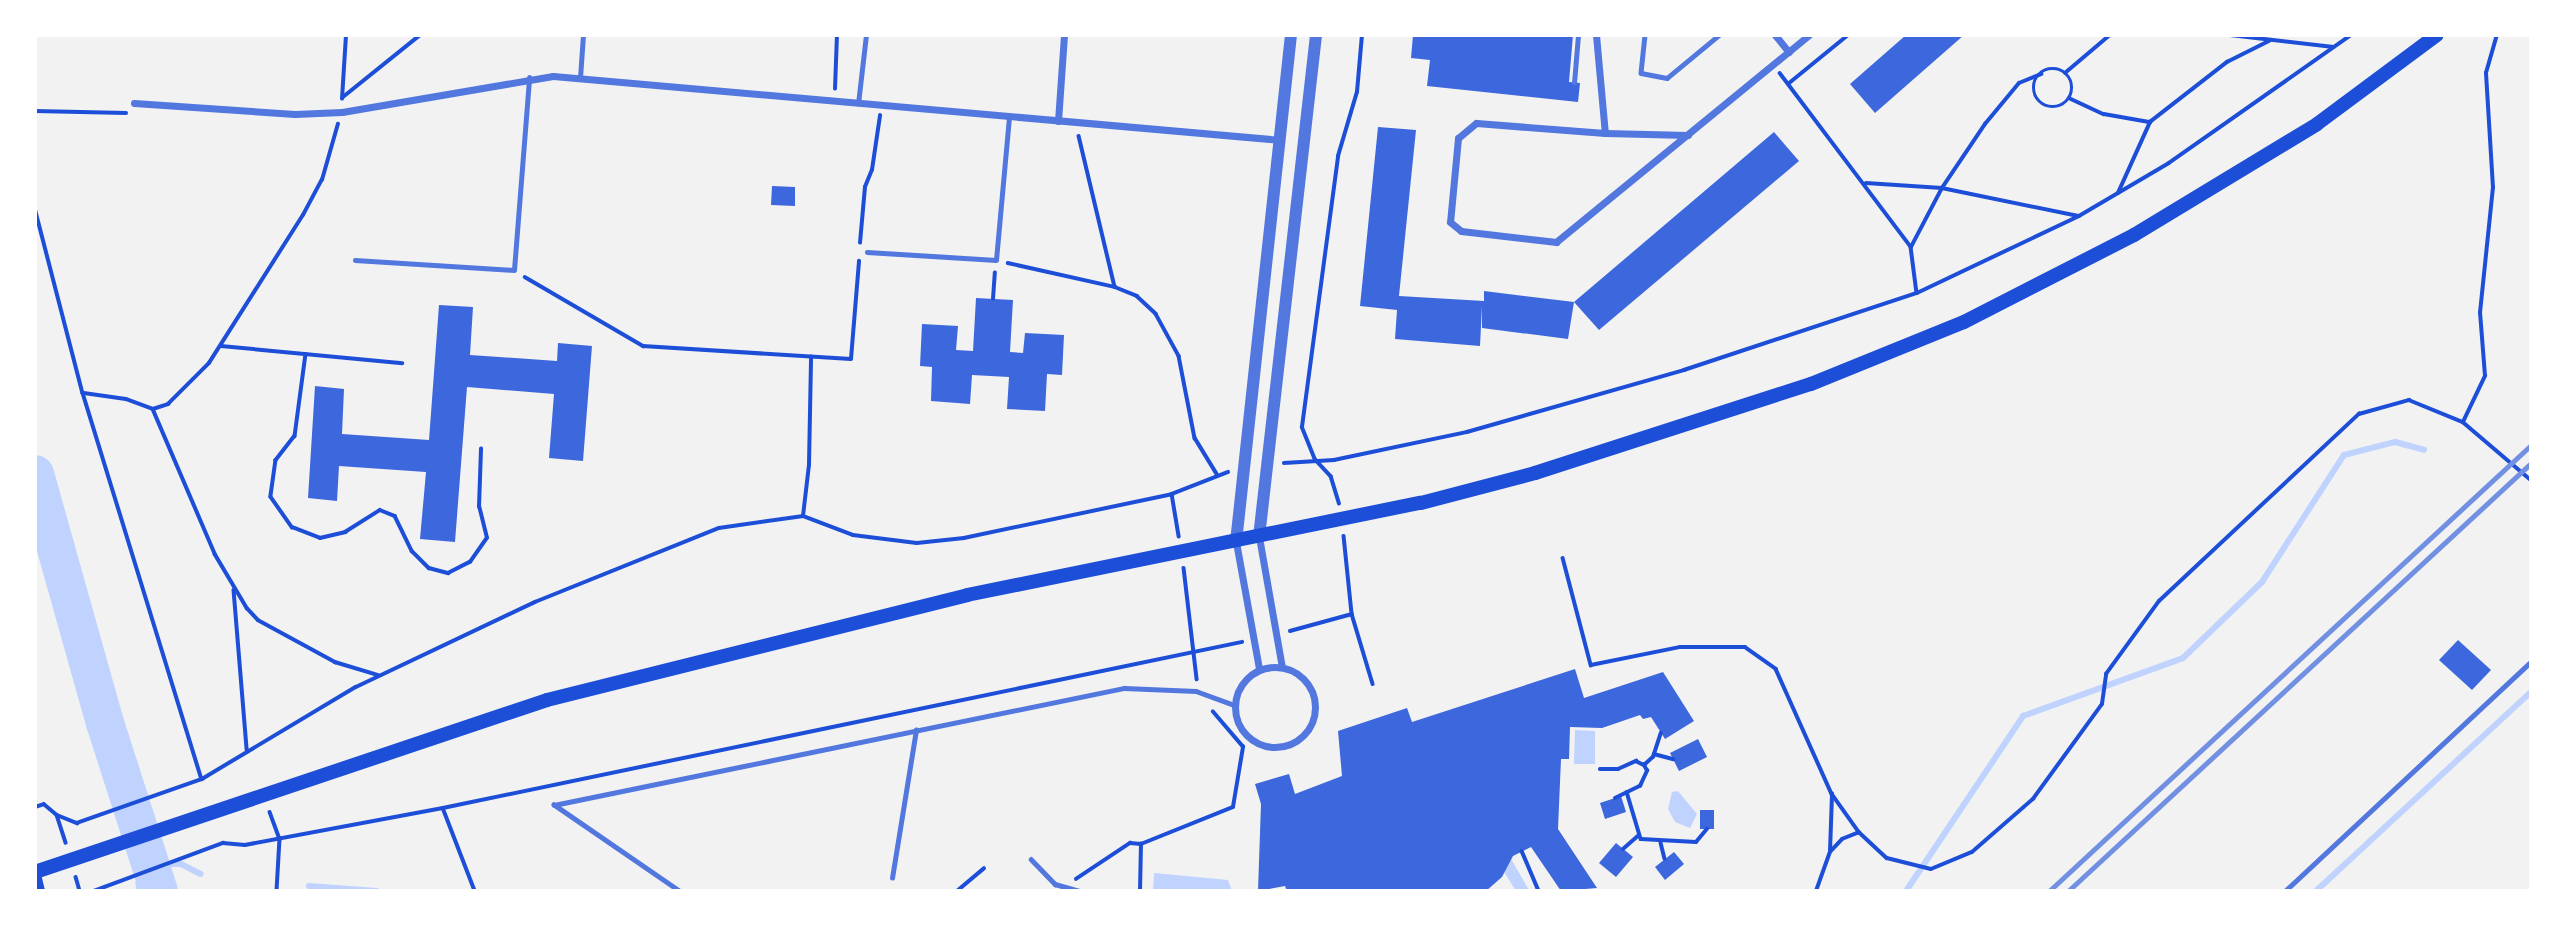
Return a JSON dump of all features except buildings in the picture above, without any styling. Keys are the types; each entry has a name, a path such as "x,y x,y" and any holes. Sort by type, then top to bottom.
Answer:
{"main road":[{"path":"35,872 212,810 547,700 694,660 967,595 1351,519 1535,473 1811,384 1964,322 2134,235 2317,124 2437,35"},
{"path":"35,879 38,891"}],"street":[{"path":"1058,121 1064,35"},
{"path":"1259,669 1236,542 1291,35"},
{"path":"1282,667 1259,537 1316,35"},
{"path":"1596,35 1605,133"},
{"path":"1775,35 1789,52"},
{"path":"1689,135 1605,133 1476,123 1458,138 1450,222 1461,231 1556,242 1689,135 1809,35"},
{"path":"134,103 295,114 342,112 528,78 580,79 1281,140"},
{"path":"1282,667 1309,685 1315,703 1304,735 1282,747 1256,743 1243,732 1234,705 1247,678 1259,669 1282,667"}],"lane":[{"path":"580,79 583,35"},
{"path":"858,104 866,35"},
{"path":"1574,83 1578,35"},
{"path":"1645,35 1641,73 1667,78 1719,35"},
{"path":"355,260 514,271 528,78"},
{"path":"867,252 996,260 1009,117"},
{"path":"2285,891 2531,662"},
{"path":"679,891 554,805 1124,688 1196,691 1234,705"},
{"path":"892,878 916,730"},
{"path":"1031,859 1055,884 1071,886 1079,891"}],"path":[{"path":"83,393 126,399 153,409 168,404 221,346 321,180 342,112 346,35"},
{"path":"342,98 421,35"},
{"path":"834,102 837,35"},
{"path":"1362,35 1356,92 1338,156 1303,414 1306,443 1315,460 1467,432 1578,401 1917,293 2079,216 2118,193 2351,35"},
{"path":"1788,84 1848,35"},
{"path":"2065,73 2110,35"},
{"path":"2231,35 2335,47"},
{"path":"2463,422 2485,376 2480,313 2493,188 2486,73 2497,35"},
{"path":"2118,193 2150,122 2227,62 2269,41"},
{"path":"1774,64 1866,183 1911,247 1917,293"},
{"path":"1911,247 1942,188 2019,83 2041,74 2055,69 2065,73 2072,88 2069,98 2053,107 2041,102 2035,85 2041,74"},
{"path":"2069,98 2104,114 2150,122"},
{"path":"35,111 124,116 134,103"},
{"path":"514,271 643,346 851,359 865,187 873,170 881,107"},
{"path":"1079,122 1079,145 1115,287"},
{"path":"1866,183 1942,188 2079,216"},
{"path":"35,208 83,393 202,779"},
{"path":"993,299 996,260 1115,287 1137,296 1170,337 1179,356 1195,438 1217,474"},
{"path":"221,346 402,363"},
{"path":"306,354 295,436 276,460 271,497 292,527 320,538 345,532 380,510 396,516 412,551 429,568 448,573 470,562 487,538 479,507 481,449"},
{"path":"803,516 809,466 811,356"},
{"path":"1563,558 1591,665 1680,647 1745,647 1776,670 1832,794 1858,832 1887,858 1931,869 1962,858 2012,820 2054,775 2102,704 2106,674 2159,601 2358,414 2409,400 2463,422 2531,480"},
{"path":"153,409 234,588 258,620 335,662 380,676"},
{"path":"35,807 44,804 77,823 202,779 247,750 380,676 535,602 719,528 803,516 853,534 917,543 964,538 1172,494 1217,474 1243,469"},
{"path":"94,891 223,843 245,845 443,808 1052,678 1197,653 1172,494"},
{"path":"234,588 247,750"},
{"path":"1352,614 1373,684"},
{"path":"1615,798 1645,780 1644,765 1654,754 1661,733"},
{"path":"1071,886 1130,843 1141,844 1233,807 1243,747"},
{"path":"1654,754 1673,759"},
{"path":"1600,769 1618,769 1636,761 1644,765"},
{"path":"1627,792 1639,835"},
{"path":"263,793 280,839 277,891"},
{"path":"1816,891 1830,852 1832,794"},
{"path":"443,808 475,891"},
{"path":"1639,835 1661,843 1696,842 1707,829"},
{"path":"1830,852 1842,839 1858,832"},
{"path":"1623,849 1639,835"},
{"path":"1661,843 1665,859"},
{"path":"1140,891 1141,844"},
{"path":"1522,851 1539,891"},
{"path":"957,891 984,868"}],"water":[{"path":"1575,730 1595,731 1595,764 1574,764"},
{"path":"1678,791 1697,814 1690,828 1675,822 1668,809 1672,792"},
{"path":"1511,859 1531,891 1516,891 1504,872"},
{"path":"161,873 167,891 137,891 135,882"},
{"path":"1154,873 1228,880 1232,891 1153,891"}],"waterway":[{"path":"1906,891 2023,716 2183,658 2262,582 2344,455 2395,442 2424,450"},
{"path":"35,474 105,723 159,891"},
{"path":"2316,891 2531,692"},
{"path":"153,864 181,864 201,874"},
{"path":"309,886 377,891"}],"railway":[{"path":"2049,891 2531,445"},
{"path":"2068,891 2531,463"}]}
